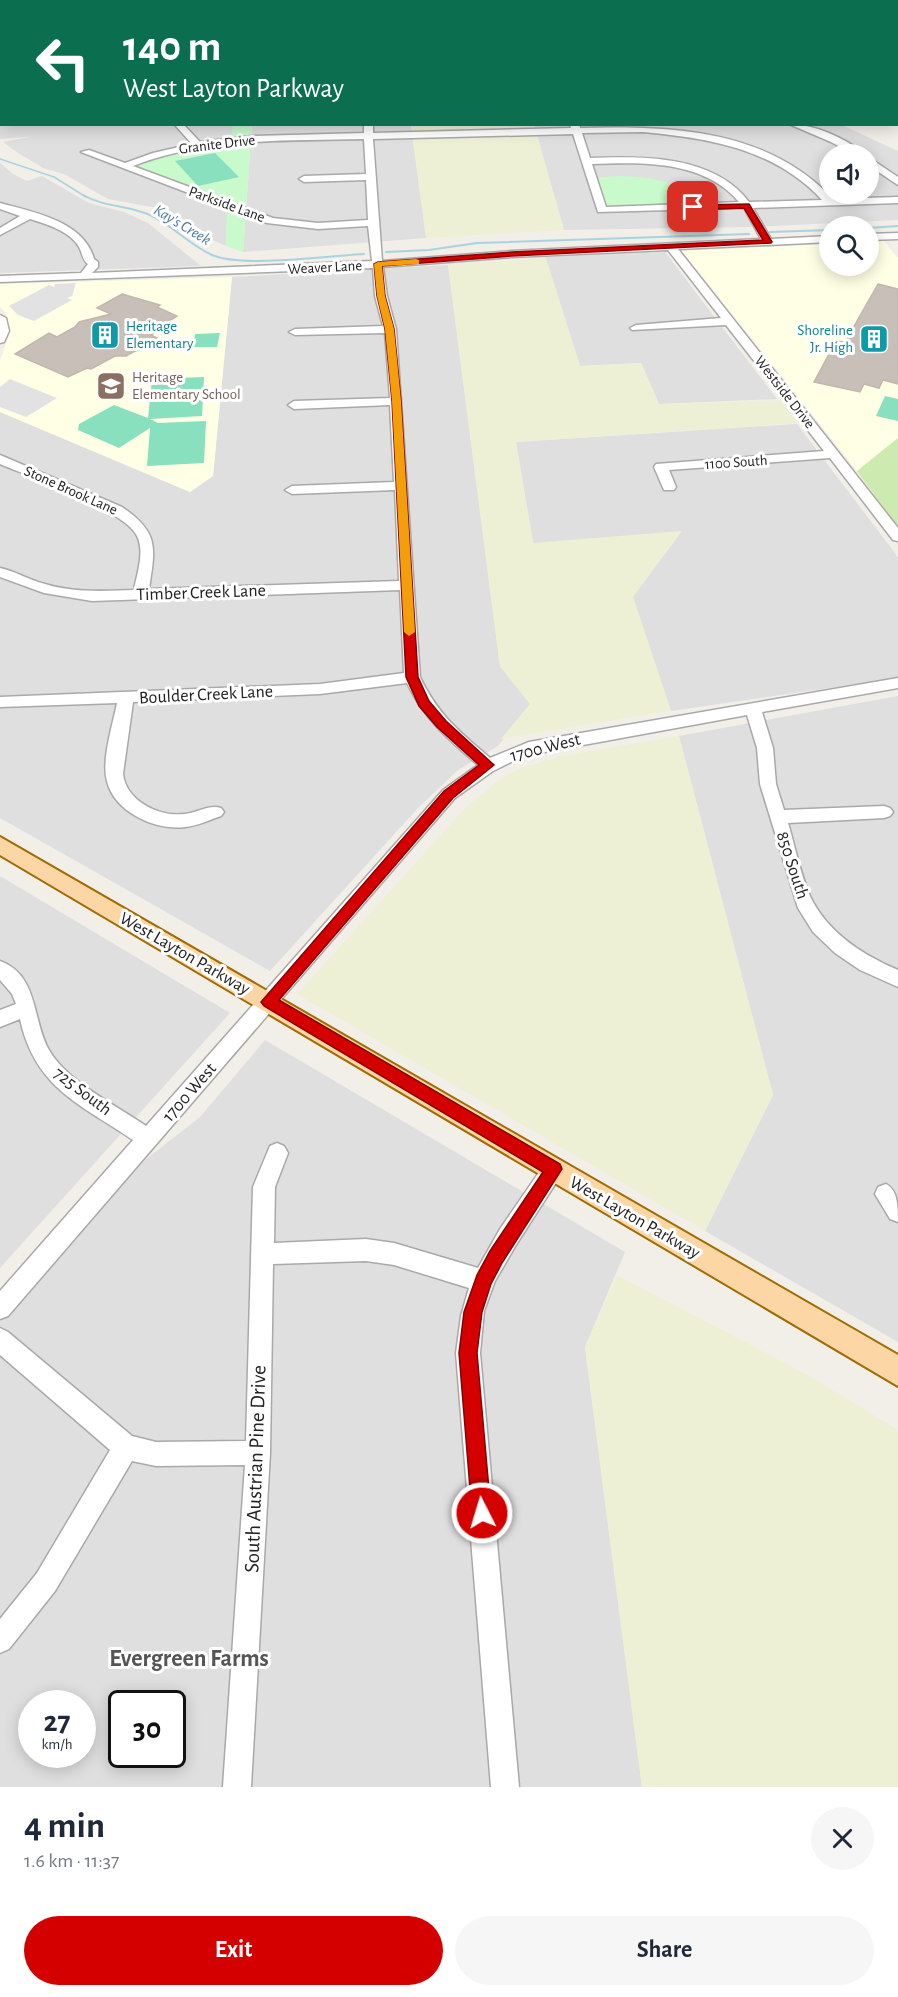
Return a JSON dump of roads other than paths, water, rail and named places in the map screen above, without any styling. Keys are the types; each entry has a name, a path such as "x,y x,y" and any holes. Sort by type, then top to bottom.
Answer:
{"main road":[{"name":"West Layton Parkway","path":"0,844 898,1371"}],"street":[{"path":"180,126 198,145"},
{"path":"798,126 841,144"},
{"path":"575,127 602,210 819,203"},
{"name":"Granite Drive","path":"126,166 145,158 198,145 252,139 369,130 575,127 671,131 733,143 788,165 804,175 819,191"},
{"path":"369,130 381,296 390,329 396,401 412,677 424,703 441,724 488,765"},
{"name":"Parkside Lane","path":"86,152 271,221 318,226 374,223"},
{"path":"587,161 642,160 686,167 718,180 730,187 747,206 768,242"},
{"path":"879,168 898,182"},
{"path":"304,179 372,177"},
{"path":"879,201 898,200"},
{"path":"0,206 75,234 85,243 89,251 88,269"},
{"path":"0,231 27,216"},
{"path":"879,237 898,236"},
{"name":"Weaver Lane","path":"0,279 88,269 378,264 512,254 819,240"},
{"name":"Westside Drive","path":"671,246 898,537"},
{"path":"0,318 3,331 0,340"},
{"path":"636,328 730,321"},
{"path":"295,332 390,329"},
{"path":"294,405 396,401"},
{"name":"1100 South","path":"669,487 661,467 833,454"},
{"name":"Stone Brook Lane","path":"0,459 117,510 134,520 146,535 148,548 141,594"},
{"path":"292,490 400,486"},
{"name":"Timber Creek Lane","path":"0,572 31,586 63,595 407,585"},
{"name":"Boulder Creek Lane","path":"0,702 320,689 412,677"},
{"name":"1700 West","path":"0,1308 449,795 488,765 508,755 555,742 898,683"},
{"path":"126,698 114,769 115,781 122,793 136,808 156,818 183,821 215,812"},
{"name":"850 South","path":"752,707 765,748 768,784 804,903 811,915 842,948 867,965 898,979"},
{"path":"778,817 884,812"},
{"name":"725 South","path":"0,969 22,990 36,1041 46,1064 67,1083 148,1139"},
{"path":"0,1019 27,1008"},
{"name":"South Austrian Pine Drive","path":"237,1787 258,1453 264,1187 277,1153"},
{"path":"505,1787 468,1353 473,1312 483,1281 496,1257 554,1169"},
{"path":"886,1194 898,1212"},
{"path":"261,1254 366,1250 394,1254 483,1281"},
{"path":"0,1340 126,1447 156,1454 258,1453"},
{"path":"0,1640 46,1582 126,1447"}],"waterway":[{"name":"Kay's Creek","path":"0,159 54,177 86,197"},
{"name":"Kay's Creek","path":"83,195 100,202 146,213 204,251 226,259 264,261 364,254"},
{"name":"Kay's Creek","path":"879,227 898,226"},
{"name":"Kay's Creek","path":"770,232 819,230"},
{"name":"Kay's Creek","path":"386,252 429,250 477,243 749,234"}],"place":[{"name":"Heritage Elementary","path":"105,335"},
{"name":"Shoreline Jr. High","path":"874,339"},
{"name":"Heritage Elementary School","path":"111,386"}],"district":[{"name":"Evergreen Farms","path":"189,1658"}]}
